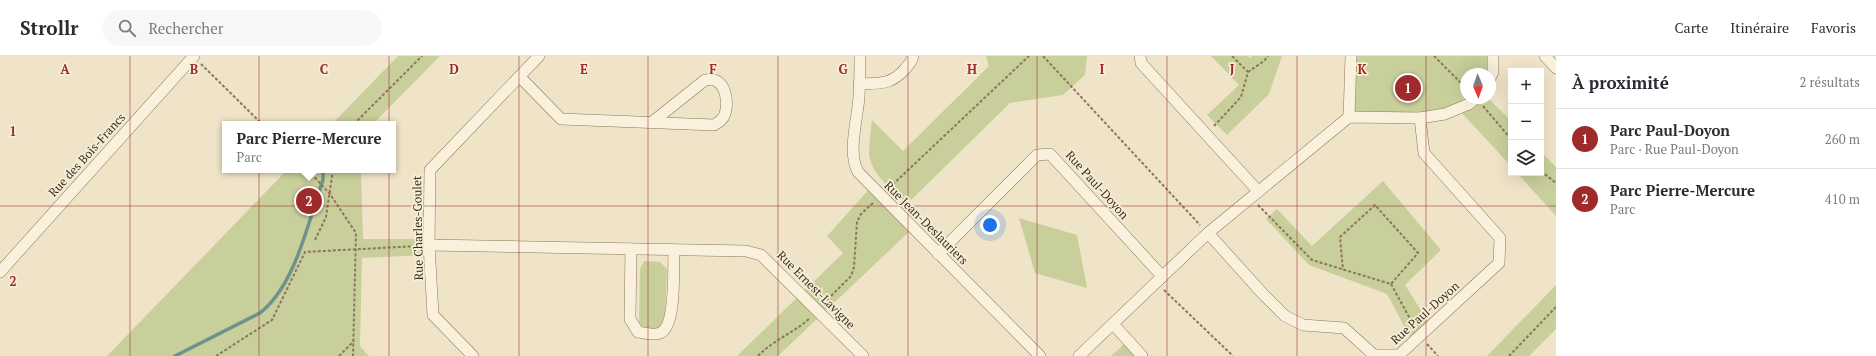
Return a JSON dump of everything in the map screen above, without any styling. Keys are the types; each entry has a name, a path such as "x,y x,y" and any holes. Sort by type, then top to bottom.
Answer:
{"street":[{"name":"Rue des Bois-Francs","path":"0,272 194,56"},
{"name":"Rue Charles-Goulet","path":"473,356 433,315 429,245 430,170 539,56"},
{"name":"Rue Jean-Deslauriers","path":"860,56 860,84 853,155 855,166 867,182 1040,356"},
{"path":"860,84 885,83 897,78 912,60 912,56"},
{"path":"1140,56 1141,63 1206,134 1254,194"},
{"path":"1349,117 1351,56"},
{"path":"1493,56 1493,68"},
{"path":"1545,56 1556,68"},
{"path":"520,77 561,119 651,123 714,125 721,121 725,114 726,92 719,83 714,80 705,80 651,123"},
{"path":"1079,356 1208,233 1349,117 1420,118 1445,114 1469,104"},
{"name":"Rue Paul-Doyon","path":"1208,233 1262,294 1285,316 1303,325 1344,328 1374,355 1399,355 1499,263 1500,238 1424,153 1420,118"},
{"name":"Rue Paul-Doyon","path":"938,254 1037,155 1050,154 1159,279"},
{"name":"Rue Ernest-Lavigne","path":"429,245 746,251 761,255 863,356"},
{"path":"631,249 630,319 638,332 649,334 664,331 667,328 672,316 674,250"},
{"path":"1113,324 1142,356"}],"path":[{"path":"194,56 259,121"},
{"path":"357,121 422,56"},
{"path":"1043,56 1208,233"},
{"path":"1232,56 1248,72"},
{"path":"1206,134 1241,97 1248,72 1264,61 1268,56"},
{"path":"1434,56 1460,82"},
{"path":"1481,104 1508,135"},
{"path":"311,173 330,194 356,233 357,250 354,356"},
{"path":"315,240 326,217 333,173"},
{"path":"1544,173 1556,183"},
{"path":"1254,194 1312,260 1391,284 1420,336 1438,356"},
{"path":"1343,270 1340,237 1375,205 1418,253 1391,284"},
{"path":"216,356 272,320 305,252 429,245"},
{"path":"1159,279 1233,356"},
{"path":"1509,356 1556,306"},
{"path":"339,356 354,341"}],"green space":[{"path":"398,56 440,56 376,121 335,121"},
{"path":"986,56 1087,56 1085,75 1063,95 1010,103 907,204 883,181 873,168 869,152 872,120 903,151 989,66"},
{"path":"1211,56 1248,56 1250,58 1252,56 1282,56 1269,94 1227,135 1207,115 1239,85"},
{"path":"1351,56 1493,56 1491,68 1460,68 1460,104 1494,104 1508,118 1508,163 1458,109 1445,114 1349,117"},
{"path":"1544,155 1556,167 1556,216 1520,176 1544,176"},
{"path":"284,173 361,173 363,239 427,239 427,255 362,258 360,346 369,356 107,356"},
{"path":"1383,181 1441,250 1405,285 1428,321 1411,339 1387,294 1309,265 1266,219 1277,209 1312,246"},
{"path":"871,187 913,228 778,356 737,356 843,253 827,236"},
{"path":"1019,218 1077,235 1087,288 1035,273"},
{"path":"644,261 660,262 667,269 665,318 662,325 654,329 644,329 639,322 640,269"},
{"path":"1556,285 1556,329 1529,356 1487,356"},
{"path":"1124,344 1135,356 1111,356"}],"waterway":[{"path":"175,356 260,313 272,301 283,286 292,269 306,233 323,180 323,173"}],"place":[{"name":"Parc Paul-Doyon","path":"1408,88"},
{"name":"Parc Pierre-Mercure","path":"309,201"}]}
